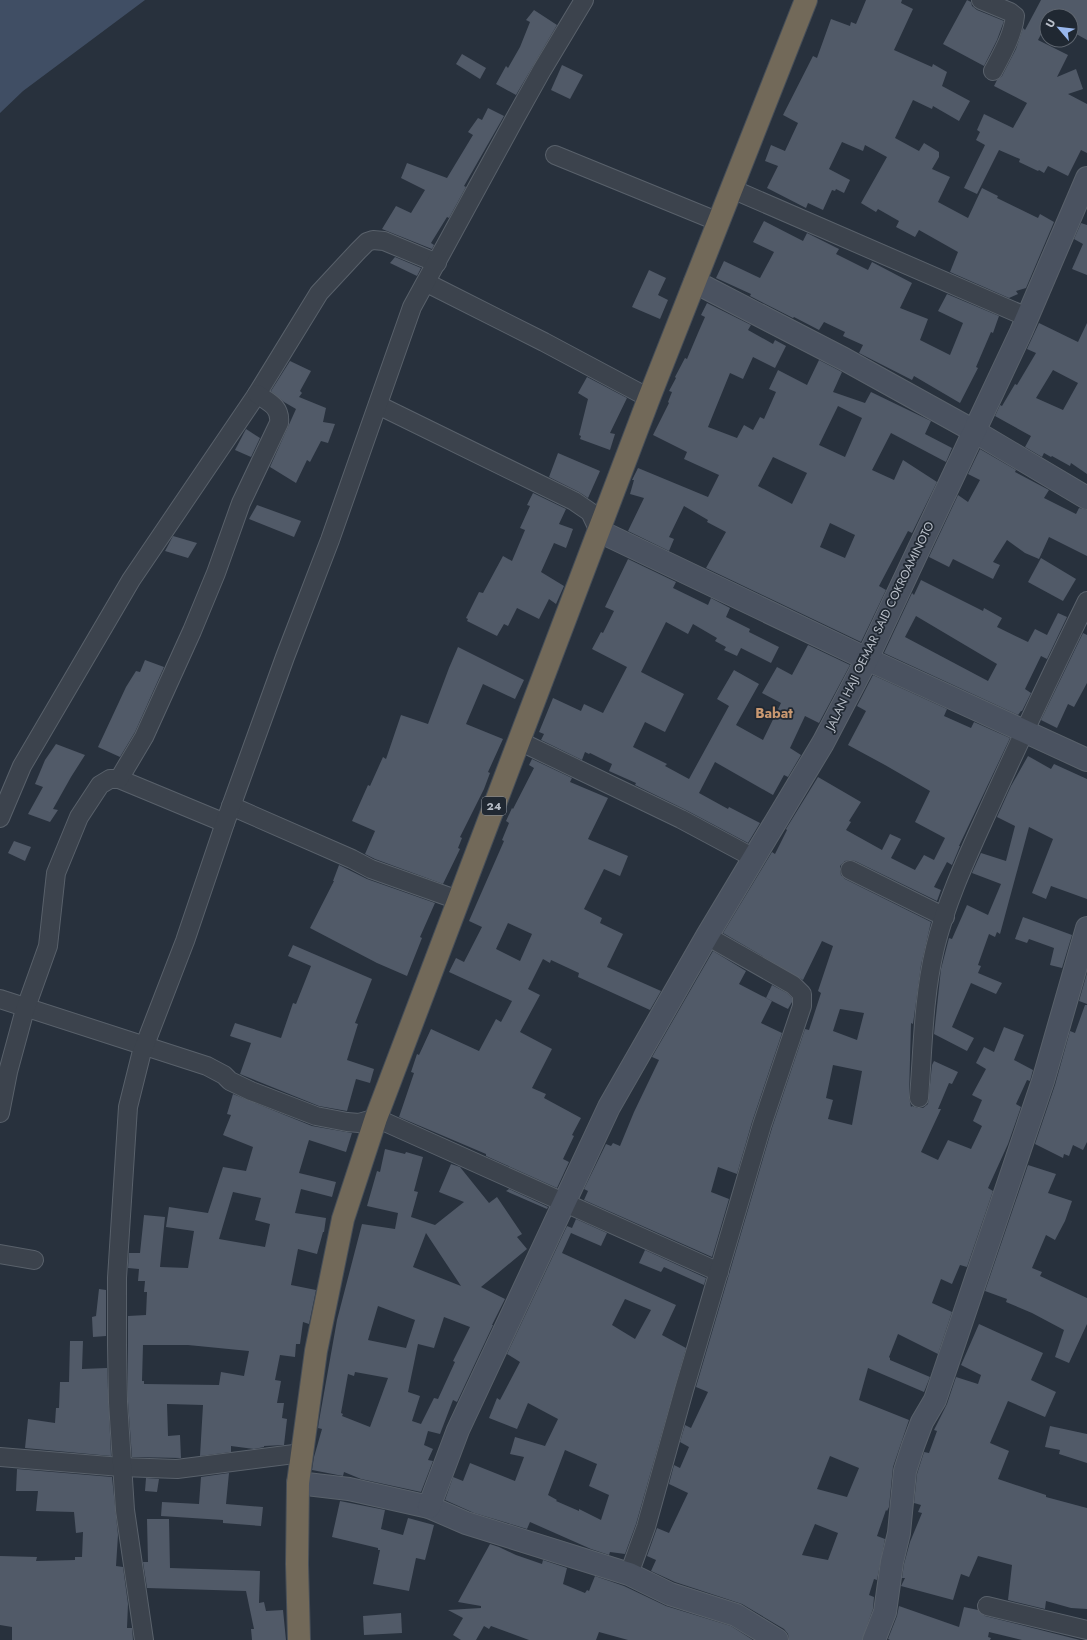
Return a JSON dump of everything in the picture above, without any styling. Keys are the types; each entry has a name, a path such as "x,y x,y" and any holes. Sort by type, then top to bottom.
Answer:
{"highway":[{"name":"24","path":"299,1640 297,1564 298,1483 316,1351 343,1219 376,1118 458,900 649,398 806,0"}],"street":[{"path":"144,1640 125,1510 121,1467 118,1402 117,1278 128,1107 140,1055 185,941 231,806 285,656 330,540 412,307 427,283 461,215 535,83 584,0"},
{"path":"980,0 1010,12 1015,16 1015,23 1010,36 993,71"},
{"path":"555,155 719,222"},
{"name":"JALAN HAJI OEMAR SAID COKROAMINOTO","path":"429,1507 458,1430 609,1107 707,936 823,742 867,659 1027,317 1087,178"},
{"path":"732,189 1027,317"},
{"path":"0,818 22,766 131,580 257,394 319,293 367,242 373,240 384,241 437,263"},
{"path":"695,282 844,359 974,431 1087,498"},
{"path":"427,283 544,342 649,398"},
{"path":"120,779 144,737 192,631 219,567 241,503 279,423 280,415 276,407 257,394"},
{"path":"378,404 574,501 590,512 599,531 867,659 1087,760"},
{"path":"920,1098 926,991 935,947 960,872 1024,730 1087,601"},
{"path":"519,741 681,819 754,858"},
{"path":"0,1113 8,1072 25,1008 48,946 56,873 79,817 100,785 110,779 120,779 225,823"},
{"path":"231,806 352,859 371,869 458,900"},
{"path":"850,870 945,917"},
{"path":"877,1639 885,1612 892,1562 899,1533 905,1472 922,1422 935,1400 1043,1081 1087,928"},
{"path":"629,1574 646,1527 684,1390 762,1125 802,1006 802,994 793,985 707,936"},
{"path":"0,999 207,1066 224,1075 230,1081 251,1091 316,1116 359,1123 376,1118 719,1272"},
{"path":"0,1254 34,1260"},
{"path":"0,1457 121,1467 177,1469 302,1453"},
{"path":"298,1483 349,1489 429,1507 466,1523 515,1540 629,1574 670,1594 736,1615 777,1640"},
{"path":"987,1606 1087,1630"}],"water":[{"path":"0,0 145,0 23,91 0,113"}],"building":[{"path":"866,0 902,0 901,3 913,9 894,50 932,67 933,64 947,72 942,86 970,101 959,121 933,106 932,109 913,100 895,138 919,151 924,143 939,152 939,157 932,169 950,177 938,202 968,218 982,188 998,196 997,198 1038,218 1040,214 1054,222 1026,288 1016,291 1018,294 1009,298 950,272 958,252 919,230 915,237 896,227 899,221 878,209 876,212 861,203 887,157 865,145 863,151 842,142 829,169 850,180 844,193 836,189 835,191 832,190 823,210 808,203 806,208 767,188 778,166 765,161 771,145 785,151 798,123 783,115 813,56 817,58 831,19 850,26 851,22 856,24"},
{"path":"967,0 971,2 972,6 977,10 1004,21 997,40 984,66 943,44"},
{"path":"1041,0 1087,0 1087,40 1079,36 1079,8 1039,8 1038,40 1039,48 1054,48 1068,55 1057,77 1076,69 1083,89 1068,94 1087,104 1087,153 1081,150 1068,176 1048,166 1044,173 1039,170 1038,171 1019,162 1020,159 999,150 977,194 964,188 985,145 976,140 980,132 977,130 984,114 1013,128 1027,103 994,86 997,80 1002,76 1016,49 1023,28 1025,30"},
{"path":"534,10 557,25 516,95 496,84 506,66 508,68 520,47 530,22 526,20"},
{"path":"462,54 486,68 480,79 456,64"},
{"path":"562,65 583,75 570,99 551,90"},
{"path":"488,108 504,116 464,186 466,187 449,218 447,217 431,243 434,245 432,249 382,229 396,206 411,213 425,190 401,178 407,163 447,178 473,135 468,132 478,118 482,120"},
{"path":"764,221 803,241 807,233 839,249 836,254 868,270 872,262 912,283 900,308 928,319 920,340 950,355 963,323 938,311 947,294 999,316 993,333 991,332 976,367 978,368 960,403 914,376 912,380 859,353 863,345 843,336 845,332 824,322 819,330 750,296 751,294 716,278 724,261 760,278 774,252 753,242"},
{"path":"1081,223 1087,225 1087,275 1072,269 1083,244 1074,239"},
{"path":"395,257 421,268 417,276 390,263"},
{"path":"649,270 666,278 658,295 668,300 660,319 632,307"},
{"path":"707,303 751,325 748,330 773,344 775,340 786,346 775,368 753,357 743,379 730,373 708,427 737,438 744,425 753,430 760,417 764,419 776,392 769,389 778,370 807,385 819,360 842,372 833,392 865,403 871,392 931,421 925,434 952,448 946,462 891,433 872,470 894,480 903,460 937,482 912,533 908,531 879,586 886,590 861,642 706,568 726,532 707,522 708,520 684,506 669,537 674,539 669,551 628,531 644,498 630,494 634,480 632,480 638,468 708,497 719,475 684,459 687,452 653,435 669,403 668,402 672,392 669,391 676,378 675,377 685,358 687,359 705,317 701,315","holes":["838,406 862,418 845,457 819,445","773,457 807,473 792,504 758,486","830,523 855,535 845,558 820,547"]},
{"path":"1039,323 1078,342 1087,323 1087,474 1071,463 1070,466 1044,453 1042,457 1025,447 1031,436 995,416 1000,405 1002,406 1015,384 1017,385 1036,353 1027,349","holes":["1053,370 1078,383 1063,410 1036,398"]},
{"path":"290,361 311,371 300,391 302,393 299,397 326,408 323,422 335,424 328,443 321,441 310,462 307,460 296,483 270,467 296,409 284,402 271,391"},
{"path":"587,377 627,398 610,433 615,434 610,450 580,439 581,436 579,435 588,399 578,393"},
{"path":"246,429 260,438 251,457 235,450"},
{"path":"980,449 1016,470 1015,472 1049,490 1044,498 1076,514 1079,508 1087,510 1087,556 1049,537 1039,559 1025,553 1007,540 993,562 1000,565 993,579 953,559 949,567 929,557 958,495 968,502 980,480 968,474"},
{"path":"558,453 600,471 588,498 549,477"},
{"path":"533,493 566,509 559,524 573,529 566,548 554,543 541,572 564,586 556,604 549,599 539,619 517,608 508,626 504,624 497,636 467,621 468,619 466,618 479,592 483,593 503,556 512,561 525,530 520,528 530,506 527,505"},
{"path":"257,505 301,521 294,537 249,519"},
{"path":"173,536 197,543 188,558 165,551"},
{"path":"1041,558 1076,579 1063,601 1028,582"},
{"path":"628,559 676,582 673,588 708,605 711,598 730,608 726,617 750,629 749,632 779,647 771,663 741,648 737,656 724,650 726,647 715,641 717,638 693,624 688,634 666,622 641,672 684,694 665,732 645,722 633,747 667,764 665,766 689,779 729,706 717,699 734,670 759,684 736,725 763,740 781,703 762,693 777,667 792,675 808,645 850,665 819,723 805,716 790,748 801,755 788,777 784,775 773,795 715,762 699,793 728,809 729,807 760,823 748,843 635,785 636,783 609,771 612,764 590,753 585,752 582,760 541,740 544,734 539,732 553,698 581,711 584,704 603,713 627,667 592,649 601,632 603,633 614,611 605,607"},
{"path":"921,580 983,611 984,608 1002,618 997,627 1028,642 1035,629 1047,635 1058,613 1067,617 1047,659 1041,656 1025,689 1031,693 1022,711 1018,715 884,653 912,593 914,595","holes":["916,616 997,664 988,681 905,637"]},
{"path":"1083,633 1087,635 1087,683 1074,707 1068,704 1057,728 1041,720"},
{"path":"458,647 524,680 515,699 483,684 466,724 503,739 488,772 490,773 484,789 460,837 462,838 458,848 460,849 443,884 365,854 375,831 352,821 368,785 370,786 383,757 386,759 401,715 428,724"},
{"path":"145,660 164,667 135,732 120,757 98,747 126,687 136,671 140,672"},
{"path":"873,675 947,709 944,716 971,728 974,722 1010,738 959,846 952,865 947,862 934,887 941,890 937,901 855,861 845,861 840,866 841,875 845,879 931,922 921,965 913,1024 911,1023 909,1097 911,1107 923,1108 928,1104 932,1065 934,1061 958,1072 952,1084 949,1083 938,1109 941,1109 921,1152 938,1160 948,1140 971,1149 982,1126 973,1121 982,1100 972,1095 986,1069 976,1063 984,1047 994,1052 1004,1027 1024,1035 1014,1060 1033,1070 1030,1081 1027,1080 1016,1104 1021,1107 1008,1144 988,1188 993,1191 967,1267 960,1265 952,1284 941,1279 932,1303 952,1312 938,1354 898,1334 889,1357 890,1360 930,1377 924,1392 868,1368 859,1400 909,1420 893,1467 889,1507 887,1511 886,1510 877,1536 885,1539 877,1580 874,1579 869,1595 874,1597 873,1609 862,1640 789,1640 788,1634 784,1629 742,1604 675,1582 651,1571 656,1560 647,1556 657,1528 669,1533 688,1493 669,1484 674,1465 680,1468 689,1447 680,1442 685,1425 691,1428 708,1392 696,1387 772,1128 805,1029 809,1030 821,993 818,991 833,946 822,941 803,980 723,933 772,852 775,854 787,830 786,829 818,777 861,802 849,821 851,822 846,830 882,850 890,834 901,839 891,858 915,870 924,855 934,860 945,838 915,822 930,791 848,745 866,711 857,706","holes":["840,1009 864,1013 857,1040 833,1031","833,1065 862,1071 852,1125 828,1119 833,1100 826,1098","830,1456 859,1468 847,1497 817,1489","815,1524 838,1533 828,1560 802,1555"]},
{"path":"56,744 85,755 53,809 58,810 50,822 28,814 43,787 35,784 45,760"},
{"path":"1028,756 1051,769 1054,764 1087,779 1087,899 1051,886 1046,899 1032,893 1053,839 1029,827 1000,934 997,932 995,937 989,934 978,965 981,966 978,973 1002,983 996,994 971,983 952,1027 974,1038 967,1051 934,1034 941,969 949,938 952,939 967,905 988,915 1001,884 972,873 981,853 1006,861 1015,826 997,817 1011,786"},
{"path":"532,759 572,778 570,782 608,798 588,839 628,856 620,876 604,869 584,909 602,918 600,923 623,934 607,967 661,991 650,1010 578,977 579,973 551,960 550,963 543,959 528,989 540,995 520,1032 552,1049 532,1088 546,1094 544,1098 581,1118 572,1135 574,1136 563,1159 569,1162 557,1188 486,1156 486,1154 399,1117 414,1073 411,1072 417,1054 419,1055 431,1029 479,1051 496,1019 501,1022 512,1001 449,972 456,958 464,962 482,927 469,921 504,841 502,840 509,823 506,821 534,768 529,765","holes":["508,923 532,934 520,961 496,949"]},
{"path":"14,841 31,847 25,861 8,853"},
{"path":"339,865 367,879 435,903 420,937 422,938 407,976 377,963 310,928 334,881"},
{"path":"1023,917 1072,935 1062,968 1050,965 1054,948 1029,939 1027,943 1015,939"},
{"path":"293,945 372,979 355,1023 358,1024 347,1060 374,1069 370,1083 356,1079 347,1111 319,1106 240,1074 251,1043 230,1036 235,1023 281,1038 293,1003 296,1004 311,966 288,956"},
{"path":"713,951 746,971 739,984 772,1001 761,1023 782,1033 752,1122 737,1174 718,1167 711,1192 729,1199 712,1257 584,1200 588,1191 584,1189 606,1144 611,1146 613,1143 620,1146 634,1112 659,1060 652,1057"},
{"path":"1087,973 1087,1004 1079,1001"},
{"path":"772,985 787,993 792,998 792,1002 788,1009 766,998"},
{"path":"1085,1005 1087,1005 1087,1142 1083,1150 1073,1145 1069,1156 1064,1154 1063,1158 1035,1144 1055,1085 1070,1031 1075,1033"},
{"path":"233,1094 312,1126 352,1133 346,1152 309,1140 299,1173 336,1182 332,1197 301,1189 295,1213 326,1218 324,1232 317,1254 298,1249 291,1285 316,1290 309,1324 303,1322 300,1344 296,1344 295,1357 280,1355 275,1380 281,1381 277,1403 284,1403 282,1418 287,1419 284,1445 264,1446 254,1449 231,1446 231,1452 200,1456 203,1405 167,1404 168,1436 180,1435 181,1458 132,1457 128,1402 128,1316 146,1315 147,1292 144,1292 145,1281 138,1281 139,1269 128,1268 129,1253 140,1253 144,1215 165,1217 160,1267 188,1268 194,1231 166,1227 169,1207 208,1213 223,1167 246,1171 253,1147 223,1135 231,1115 227,1114","holes":["233,1192 261,1198 255,1220 270,1224 265,1247 219,1239","143,1345 188,1345 249,1351 244,1376 221,1372 219,1385 144,1384 144,1381 142,1381"]},
{"path":"385,1149 405,1154 406,1152 423,1157 414,1191 418,1192 411,1217 435,1225 464,1202 439,1192 451,1164 460,1167 489,1203 497,1197 522,1234 517,1237 527,1249 481,1287 505,1299 457,1402 453,1400 440,1434 428,1431 424,1445 433,1449 428,1460 433,1461 421,1492 361,1479 344,1472 343,1476 312,1470 322,1429 318,1428 337,1320 362,1224 395,1229 398,1213 367,1206 377,1171 380,1172","holes":["426,1233 461,1286 413,1267","378,1306 415,1320 406,1348 368,1340","444,1317 470,1327 453,1361 455,1362 438,1399 434,1398 421,1424 412,1421 420,1396 408,1392 418,1344 434,1348","355,1372 388,1378 370,1427 342,1416 343,1414 341,1413 348,1374 354,1376"]},
{"path":"1028,1165 1056,1174 1048,1193 1072,1201 1065,1221 1055,1240 1046,1235 1032,1268 1042,1272 1040,1276 1087,1298 1087,1324 1069,1363 1055,1357 1064,1330 1032,1313 1006,1302 1007,1299 985,1291"},
{"path":"509,1189 548,1207 547,1209 506,1191"},
{"path":"576,1219 607,1233 601,1246 571,1233 562,1253 676,1305 662,1335 686,1348 636,1524 625,1554 610,1552 609,1555 591,1549 530,1522 527,1529 474,1513 445,1500 453,1477 463,1481 470,1463 515,1481 524,1457 510,1454 515,1437 545,1446 558,1419 528,1403 517,1429 489,1418 497,1398 500,1400 520,1362 507,1354 567,1226 572,1228","holes":["625,1299 651,1310 635,1339 612,1325","565,1450 597,1464 589,1486 609,1495 601,1520 579,1509 579,1511 556,1501 557,1500 548,1495"]},
{"path":"645,1250 706,1278 704,1285 664,1267 661,1272 639,1263"},
{"path":"99,1289 106,1290 106,1336 93,1337 92,1317 96,1316"},
{"path":"979,1324 1043,1353 1031,1380 1056,1392 1045,1417 1008,1401 990,1443 1009,1451 998,1479 1046,1495 1046,1497 1087,1508 1087,1609 1071,1608 1046,1601 1045,1609 1008,1600 1012,1565 978,1556 969,1577 961,1574 953,1600 901,1586 905,1578 902,1578 910,1542 922,1513 918,1512 921,1505 914,1503 917,1474 924,1452 929,1453 937,1431 934,1430 947,1404 956,1377 978,1384 981,1375 961,1365"},
{"path":"70,1341 83,1341 82,1369 107,1368 111,1456 25,1448 28,1419 55,1423 56,1408 59,1408 60,1382 69,1382"},
{"path":"1050,1426 1087,1434 1087,1463 1059,1454 1060,1450 1045,1447"},
{"path":"17,1469 112,1477 118,1535 116,1566 123,1567 128,1604 127,1628 132,1628 133,1640 12,1640 12,1627 0,1625 0,1556 37,1557 36,1561 75,1560 75,1557 82,1557 83,1532 76,1533 74,1512 36,1511 38,1491 16,1491"},
{"path":"229,1473 226,1504 263,1507 261,1526 223,1523 223,1520 161,1516 162,1502 199,1504 201,1477"},
{"path":"146,1478 159,1479 157,1492 145,1491"},
{"path":"340,1501 385,1510 381,1529 403,1535 408,1518 434,1525 425,1560 416,1558 409,1591 373,1584 380,1550 378,1550 378,1548 332,1537"},
{"path":"147,1519 169,1519 170,1568 260,1571 259,1603 264,1602 266,1611 283,1610 286,1640 252,1640 251,1629 254,1629 246,1591 147,1588 143,1562 148,1562"},
{"path":"490,1544 542,1564 543,1560 567,1568 563,1584 585,1593 587,1590 589,1591 595,1576 624,1586 666,1606 731,1626 753,1640 628,1640 599,1632 596,1640 529,1640 491,1626 489,1629 484,1626 476,1640 461,1640 453,1635 463,1618 448,1610 481,1608 481,1606 458,1602"},
{"path":"899,1606 959,1627 964,1607 978,1610 985,1616 1080,1640 1022,1640 989,1632 988,1637 991,1638 990,1640 890,1640 888,1639 897,1616"},
{"path":"401,1613 402,1633 364,1635 363,1616"}],"district":[{"name":"Babat","path":"774,713"}]}
